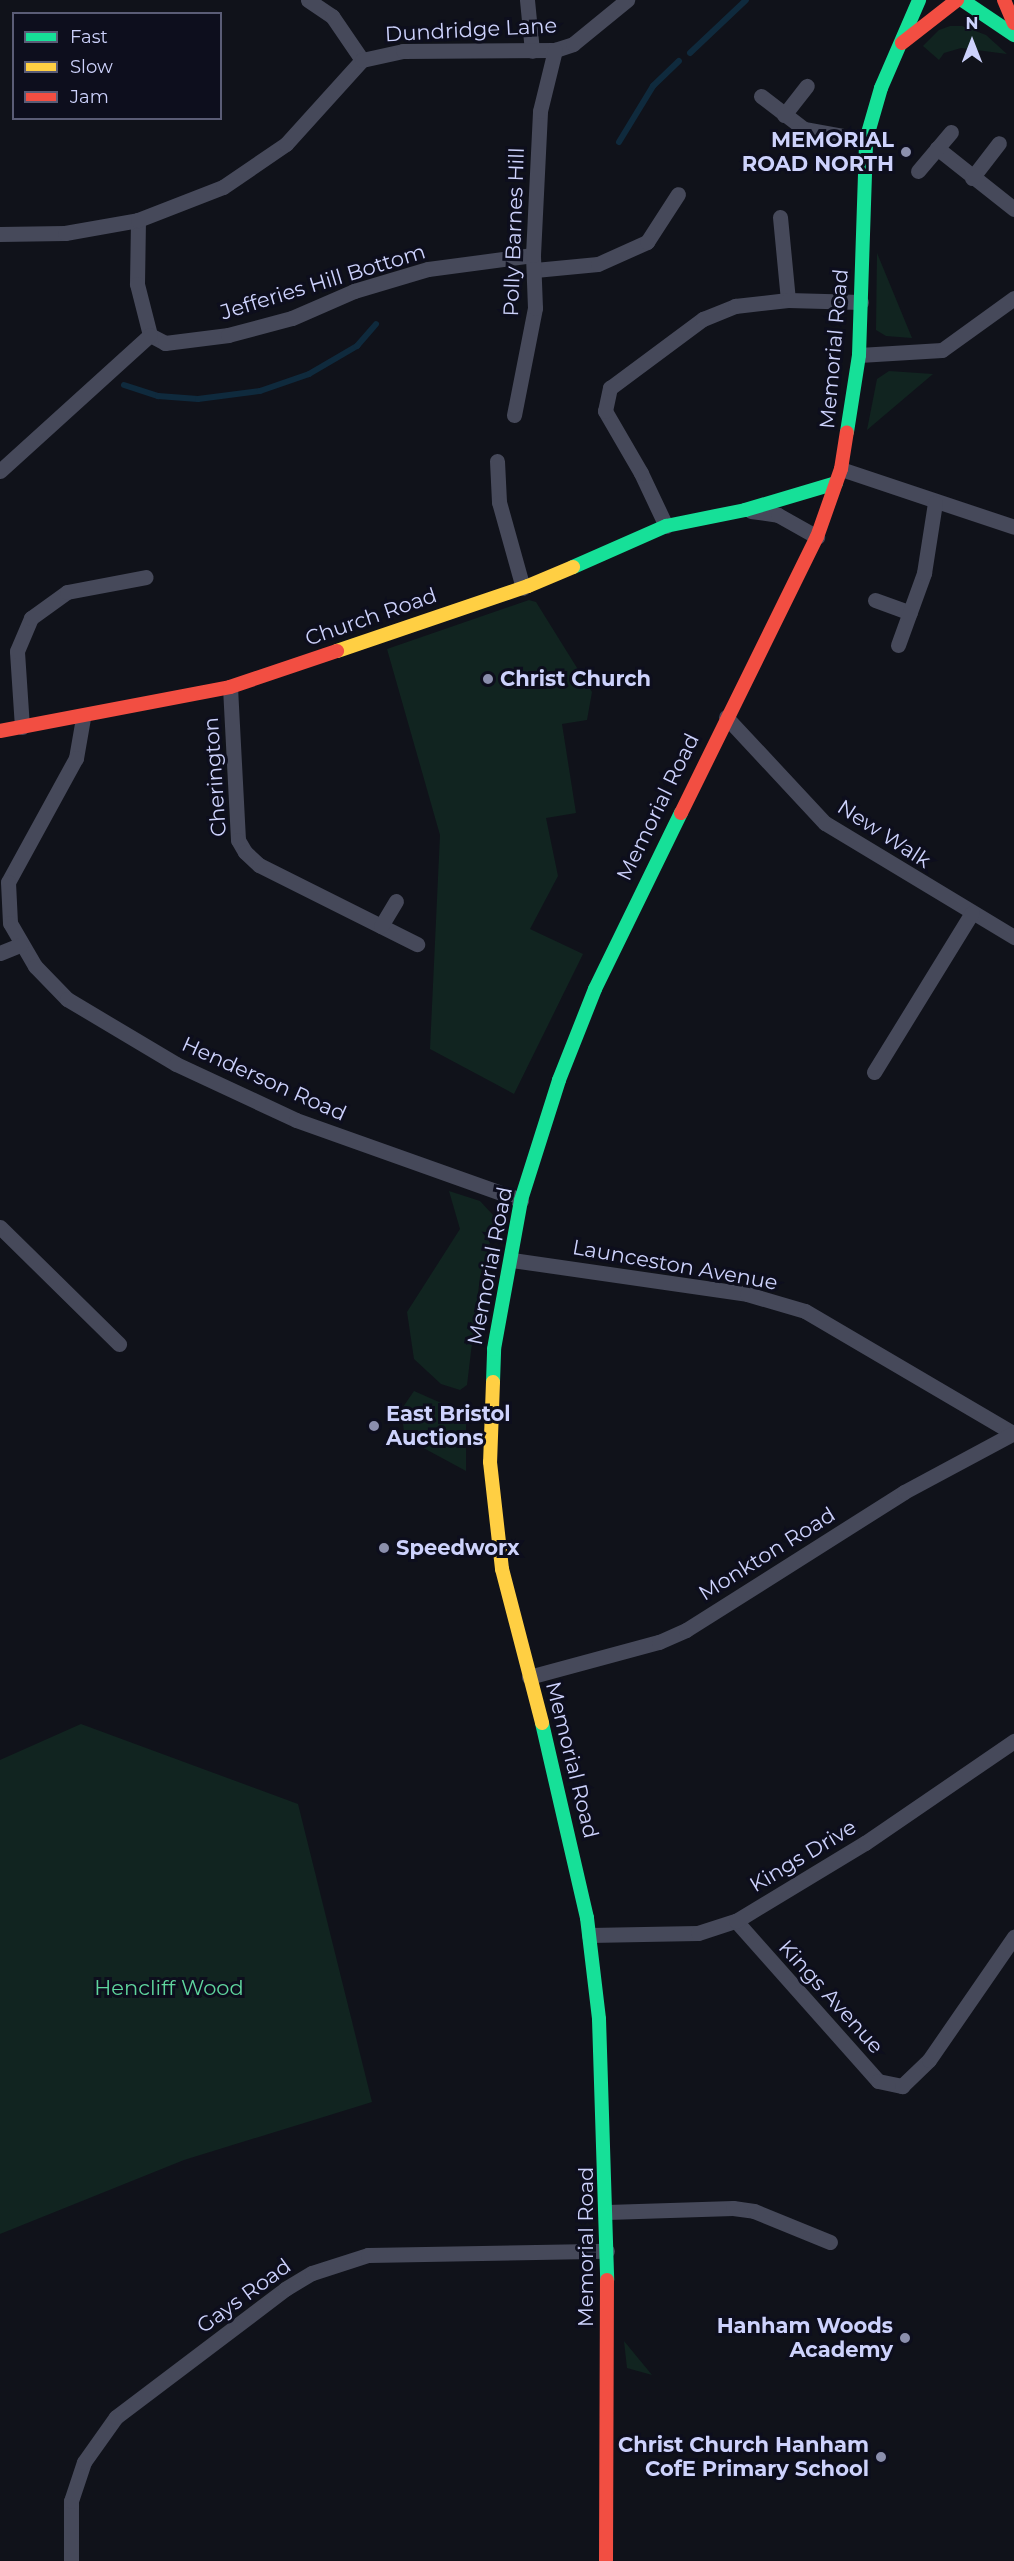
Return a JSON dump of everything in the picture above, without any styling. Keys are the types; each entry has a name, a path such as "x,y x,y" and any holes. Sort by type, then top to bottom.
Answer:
{"street":[{"path":"308,0 332,16 362,60"},
{"path":"330,0 332,16"},
{"path":"527,0 532,51"},
{"name":"Dundridge Lane","path":"0,234 66,233 138,220 223,187 286,144 362,60 403,51 555,50 573,44 627,0"},
{"name":"Memorial Road","path":"606,2561 606,2115 589,1935 568,1822 501,1569 490,1462 494,1349 512,1260 521,1200 559,1080 595,989 726,717 817,537 839,476 859,355 866,140 881,88 919,0"},
{"path":"960,0 971,0"},
{"path":"960,0 1014,35"},
{"name":"Memorial Road","path":"901,43 960,0"},
{"path":"1004,0 1014,23"},
{"name":"Polly Barnes Hill","path":"514,416 535,308 534,262 540,111 555,50"},
{"path":"784,115 807,86"},
{"path":"761,96 804,129 866,140"},
{"path":"918,171 951,132"},
{"path":"972,178 999,143"},
{"path":"937,148 1014,209"},
{"name":"Jefferies Hill Bottom","path":"150,335 165,343 228,335 292,318 354,291 428,269 534,262 598,264 647,242 678,194"},
{"path":"780,218 788,300"},
{"path":"0,471 150,335 137,284 138,220"},
{"path":"859,355 942,350 1014,298"},
{"path":"666,526 641,473 604,411 610,388 703,319 735,306 788,300 861,302"},
{"path":"497,461 500,502 524,588"},
{"path":"839,476 1014,527"},
{"name":"Church Road","path":"0,731 83,718 230,687 524,588 666,526 745,510 839,476"},
{"path":"898,645 924,573 936,503"},
{"name":"Church Road","path":"745,510 778,515 817,537"},
{"path":"22,727 17,651 31,618 67,592 146,577"},
{"path":"876,600 910,613"},
{"name":"Cherington","path":"230,687 238,840 245,852 259,866 417,944"},
{"name":"New Walk","path":"726,717 825,824 1014,937"},
{"path":"0,953 20,945 10,923 8,882 76,758 83,718"},
{"path":"381,926 396,900"},
{"path":"874,1072 972,913"},
{"name":"Henderson Road","path":"20,945 67,999 176,1064 296,1120 521,1200"},
{"path":"0,1227 119,1344"},
{"name":"Launceston Avenue","path":"512,1260 747,1294 805,1311 1014,1433"},
{"name":"Monkton Road","path":"529,1677 659,1642 686,1630 904,1492 1014,1433"},
{"name":"Kings Drive","path":"589,1935 698,1933 736,1922 865,1844 1014,1741"},
{"name":"Kings Avenue","path":"736,1922 878,2081 902,2086 929,2060 1014,1937"},
{"path":"607,2212 733,2208 754,2211 830,2242"},
{"name":"Gays Road","path":"71,2561 71,2501 84,2462 117,2417 285,2289 312,2273 368,2255 607,2251"}],"green space":[{"path":"950,26 962,26 986,35 1007,54 961,48 944,53 939,60 923,46 939,30"},
{"path":"877,253 912,338 886,336 876,330"},
{"path":"889,371 933,374 867,430 877,379"},
{"path":"529,600 536,602 592,692 587,720 562,724 576,813 546,818 558,876 530,929 583,954 514,1094 430,1049 440,835 387,649"},
{"path":"449,1191 480,1201 493,1215 495,1225 480,1277 467,1385 460,1390 441,1384 414,1359 407,1312 460,1229"},
{"path":"414,1391 466,1414 466,1471 405,1438 401,1410"},
{"name":"Hencliff Wood","path":"81,1724 298,1804 372,2102 184,2160 0,2234 0,1760"},
{"path":"624,2341 652,2375 627,2368"}],"waterway":[{"path":"690,53 746,0"},
{"path":"619,142 653,86 679,61"},
{"path":"124,385 158,396 198,399 260,391 309,374 357,346 376,324"}],"traffic: fast":[{"path":"847,432 859,355 866,140 881,88 919,0"},
{"path":"962,0 1014,35"},
{"path":"573,567 666,526 745,510 836,483"},
{"path":"493,1382 494,1349 521,1200 559,1080 595,989 681,813"},
{"path":"542,1723 587,1918 599,2019 607,2280"}],"traffic: slow":[{"path":"337,651 528,586 573,567"},
{"path":"493,1382 490,1462 502,1569 542,1723"}],"traffic: jam":[{"path":"902,43 957,0"},
{"path":"1004,0 1014,23"},
{"path":"681,813 817,537 841,469 847,432"},
{"path":"0,731 230,687 337,651"},
{"path":"606,2561 607,2280"}],"place":[{"name":"MEMORIAL ROAD NORTH","path":"906,152"},
{"name":"Christ Church","path":"488,679"},
{"name":"East Bristol Auctions","path":"374,1426"},
{"name":"Speedworx","path":"384,1548"},
{"name":"Hanham Woods Academy","path":"905,2338"},
{"name":"Christ Church Hanham CofE Primary School","path":"881,2457"}]}
